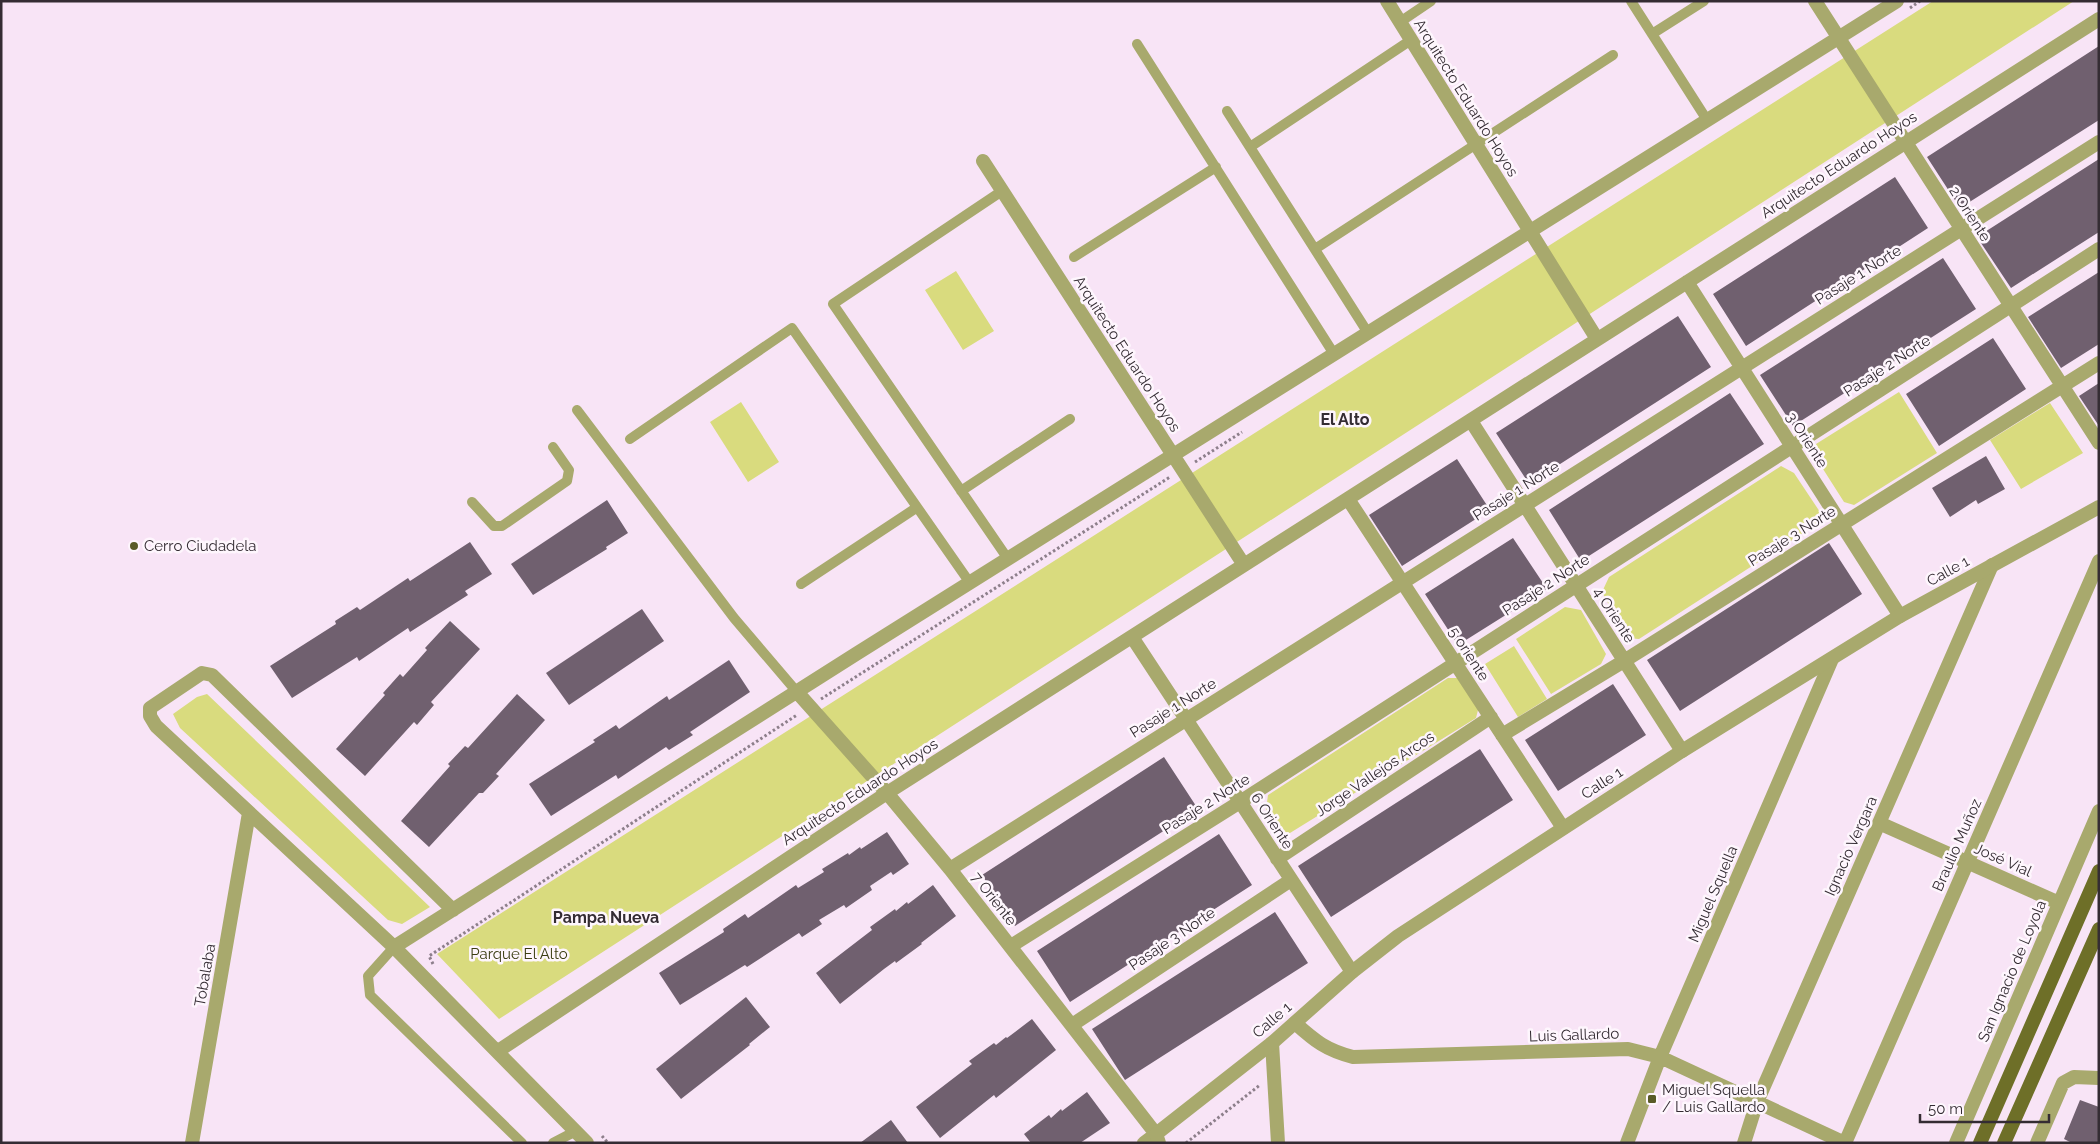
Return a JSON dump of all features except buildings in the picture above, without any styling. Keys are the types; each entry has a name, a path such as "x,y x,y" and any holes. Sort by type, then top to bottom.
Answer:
{"main road":[{"path":"1980,1143 2099,871"},
{"path":"2004,1143 2099,929"}],"street":[{"name":"Arquitecto Eduardo Hoyos","path":"1387,1 1597,339"},
{"name":"2 Oriente","path":"1815,1 2099,443"},
{"path":"394,947 1839,38 1900,7"},
{"name":"Arquitecto Eduardo Hoyos","path":"498,1051 887,793 2099,18"},
{"name":"Pasaje 1 Norte","path":"950,869 2099,142"},
{"name":"Arquitecto Eduardo Hoyos","path":"982,161 1244,565"},
{"name":"Pasaje 2 Norte","path":"1011,946 1240,802 2099,249"},
{"name":"3 Oriente","path":"1686,282 1900,616"},
{"name":"Pasaje 3 Norte","path":"1502,735 1624,661 2099,364"},
{"name":"4 Oriente","path":"1471,421 1682,751"},
{"name":"5 oriente","path":"1348,499 1563,828"},
{"name":"Calle 1","path":"1144,1143 1158,1138 1272,1043 1352,972 1398,936 1682,751 1900,616 2099,507"},
{"name":"Braulio Muñoz","path":"1845,1143 2099,561"},
{"name":"Ignacio Vergara","path":"1744,1143 1757,1102 1992,565"},
{"name":"6 Oriente","path":"1132,637 1352,972"},
{"name":"Miguel Squella","path":"1627,1143 1660,1057 1832,659"},
{"path":"453,910 212,674 202,673 150,708 150,716 156,726 394,947 587,1143"},
{"name":"7 Oriente","path":"797,692 887,793 950,869 1158,1138"},
{"name":"Jorge Vallejos Arcos","path":"1277,859 1491,717"},
{"name":"San Ignacio de Loyola","path":"1956,1143 2099,811"},
{"name":"Tobalaba","path":"192,1143 249,813"},
{"name":"José Vial","path":"1879,823 2059,903"},
{"name":"Pasaje 3 Norte","path":"1072,1025 1291,880"},
{"name":"Luis Gallardo","path":"1295,1023 1316,1042 1333,1052 1353,1057 1628,1049 1660,1057 1845,1143"},
{"path":"1272,1043 1276,1073 1278,1143"},
{"path":"2037,1143 2059,1090 2068,1079 2074,1077 2099,1078"}],"lane":[{"path":"1400,22 1431,1"},
{"path":"1631,1 1708,120"},
{"path":"1652,34 1704,1"},
{"path":"1250,147 1411,40"},
{"path":"1137,44 1334,354"},
{"path":"1315,249 1614,55"},
{"path":"1227,111 1368,333"},
{"path":"1074,256 1216,168"},
{"path":"1002,191 833,304 1008,559"},
{"path":"630,438 792,328 970,583"},
{"path":"577,410 734,618 797,692"},
{"path":"961,491 1070,419"},
{"path":"472,502 494,526 502,526 567,481 569,470 553,447"},
{"path":"800,584 916,508"},
{"path":"394,947 368,976 370,995 522,1143"},
{"path":"553,1143 576,1131"}],"path":[{"path":"1900,7 1920,1"},
{"path":"439,970 429,956 809,707 1248,428"},
{"path":"1186,1143 1276,1073"},
{"path":"601,1136 608,1143"}],"green space":[{"name":"Parque El Alto","path":"1933,1 2074,1 499,1019 437,954"},
{"path":"956,271 994,331 963,350 925,290"},
{"path":"1899,392 1937,453 1854,505 1844,502 1816,458 1816,444"},
{"path":"741,402 779,462 748,482 710,422"},
{"path":"2050,403 2083,453 2021,489 1990,440"},
{"path":"1781,466 1794,473 1820,512 1817,524 1639,639 1627,638 1602,592 1609,577"},
{"path":"1565,607 1581,610 1606,654 1601,664 1551,694 1516,639"},
{"path":"1514,646 1547,699 1518,717 1485,664"},
{"path":"1448,678 1458,678 1479,706 1476,718 1290,833 1281,831 1266,810 1268,795"},
{"path":"207,694 430,907 402,924 388,920 180,728 173,714 197,697"}],"place":[{"name":"Cerro Ciudadela","path":"134,546"},
{"name":"Miguel Squella / Luis Gallardo","path":"1652,1099"}],"district":[{"name":"El Alto","path":"1345,419"},
{"name":"Pampa Nueva","path":"606,917"}]}
